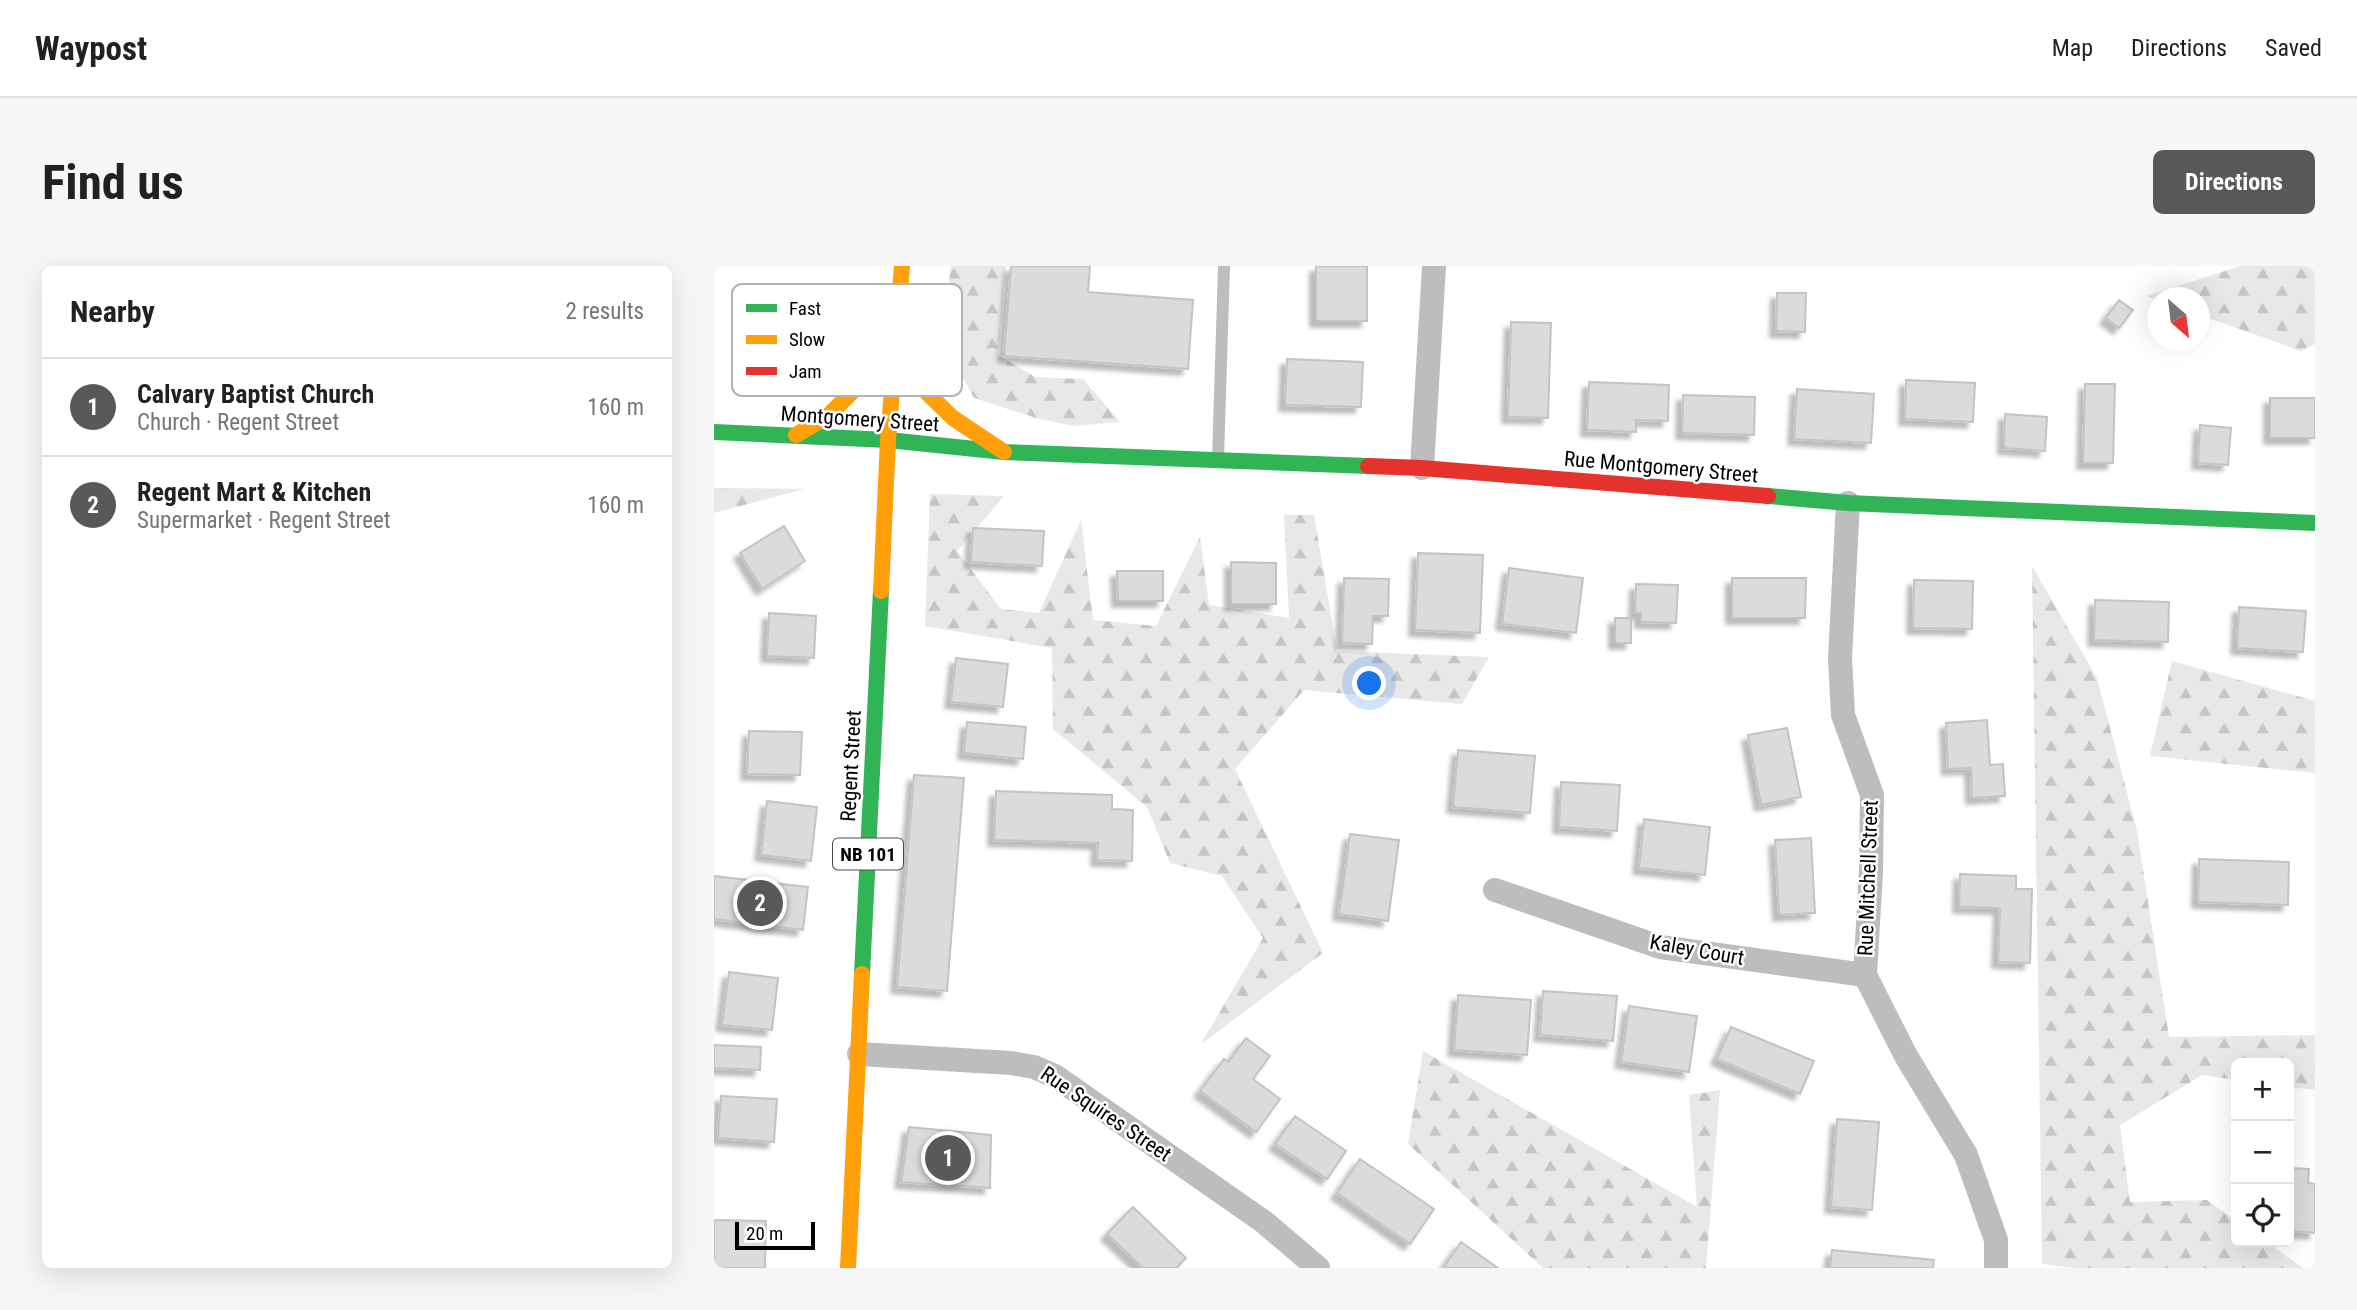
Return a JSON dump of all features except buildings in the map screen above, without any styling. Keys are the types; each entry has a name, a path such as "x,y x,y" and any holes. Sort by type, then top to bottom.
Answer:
{"street":[{"name":"Regent Street","path":"901,284 902,266"},
{"path":"1422,468 1434,266"},
{"path":"796,435 828,416 848,396"},
{"name":"Regent Street","path":"848,1268 892,396"},
{"path":"930,396 953,418 1004,452"},
{"name":"Montgomery Street","path":"714,432 888,440 1004,452"},
{"name":"Rue Montgomery Street","path":"1004,452 1422,468 1848,503 2315,523"},
{"name":"Rue Mitchell Street","path":"1848,503 1840,657 1843,715 1872,795 1865,975 1906,1056 1966,1155 1996,1240 1996,1268"},
{"name":"Kaley Court","path":"1494,890 1660,947 1865,975"},
{"name":"Rue Squires Street","path":"859,1054 1012,1063 1034,1067 1055,1076 1264,1222 1318,1268"}],"lane":[{"path":"1218,460 1224,266"}],"green space":[{"path":"951,266 1006,266 998,355 1035,377 1083,379 1120,422 1073,426 1036,418 974,398 962,376 962,284 948,284"},
{"path":"2240,266 2315,266 2315,344 2301,351 2210,319 2210,287 2175,287"},
{"path":"714,488 805,489 714,513"},
{"path":"930,494 1004,496 957,551 1001,609 1039,613 1081,520 1093,620 1156,626 1200,537 1209,605 1289,618 1284,515 1314,515 1337,651 1489,657 1462,704 1304,690 1235,769 1323,953 1201,1044 1263,938 1222,876 1170,863 1147,807 1053,729 1052,648 925,626"},
{"path":"2032,566 2097,678 2137,831 2169,1037 2315,1035 2315,1090 2294,1088 2294,1058 2231,1058 2231,1079 2202,1075 2120,1125 2130,1202 2207,1200 2231,1217 2231,1247 2273,1247 2303,1268 2074,1268 2042,1264"},
{"path":"2172,661 2315,701 2315,773 2150,756"},
{"path":"1423,1051 1697,1207 1689,1095 1720,1090 1706,1268 1543,1268 1408,1144"}],"traffic: fast":[{"path":"714,432 888,440 1004,452 1368,466"},
{"path":"1768,496 1848,503 2315,523"},
{"path":"862,974 881,591"}],"traffic: slow":[{"path":"901,284 902,266"},
{"path":"796,435 828,416 848,396"},
{"path":"881,591 892,396"},
{"path":"930,396 953,418 1004,452"},
{"path":"848,1268 862,974"}],"traffic: jam":[{"path":"1368,466 1768,496"}],"place":[{"name":"Regent Mart & Kitchen","path":"760,903"},
{"name":"Calvary Baptist Church","path":"948,1158"}]}
